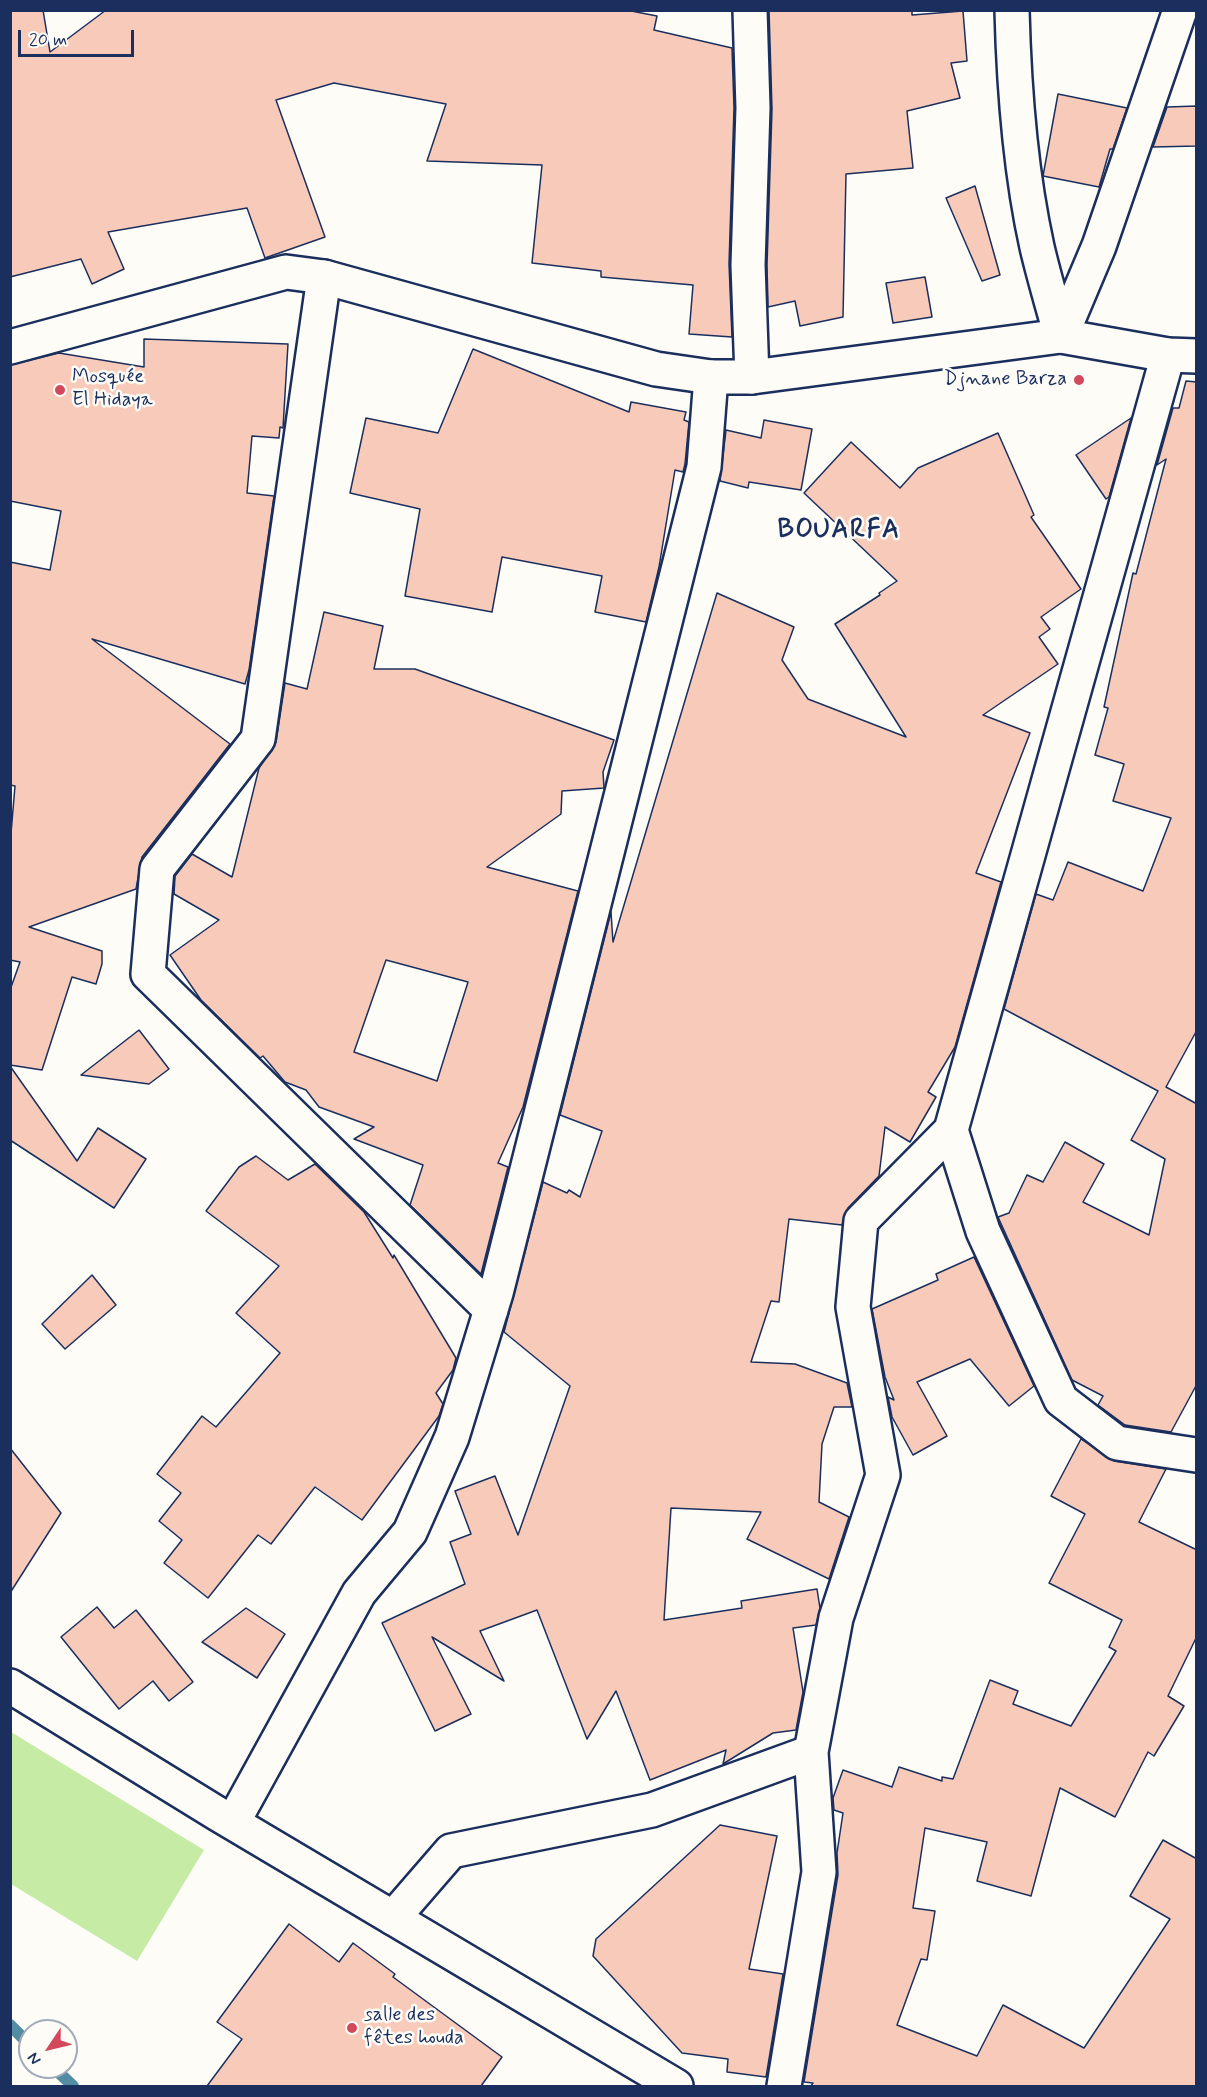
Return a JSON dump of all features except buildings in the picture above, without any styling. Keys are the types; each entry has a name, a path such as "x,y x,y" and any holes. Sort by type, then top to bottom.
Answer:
{"street":[{"path":"750,10 753,108 748,265 752,377"},
{"path":"1012,10 1014,81 1026,186 1037,248 1061,336"},
{"path":"1061,336 1099,246 1183,25"},
{"path":"10,347 286,272 324,277 656,369 711,377 752,377 1061,336 1182,355 951,1130 861,1221 853,1306 883,1475 836,1618 810,1752 819,1872 784,2086"},
{"path":"324,277 258,739 157,868 148,974 491,1310"},
{"path":"232,1822 358,1593 410,1532 452,1437 491,1310 704,467 711,377"},
{"path":"951,1130 983,1232 1061,1400 1117,1443 1197,1455"},
{"path":"10,1686 232,1822 676,2086"},
{"path":"393,1918 451,1851 652,1810 810,1752"}],"green space":[{"path":"11,1732 204,1850 137,1961 11,1884"}],"waterway":[{"path":"10,2025 18,2033"},
{"path":"66,2079 73,2086"}],"place":[{"name":"Djnane Barza","path":"1079,380"},
{"name":"Mosquée El Hidaya","path":"60,390"},
{"name":"salle des fêtes houda","path":"352,2028"}],"district":[{"name":"BOUARFA","path":"839,532"}]}
